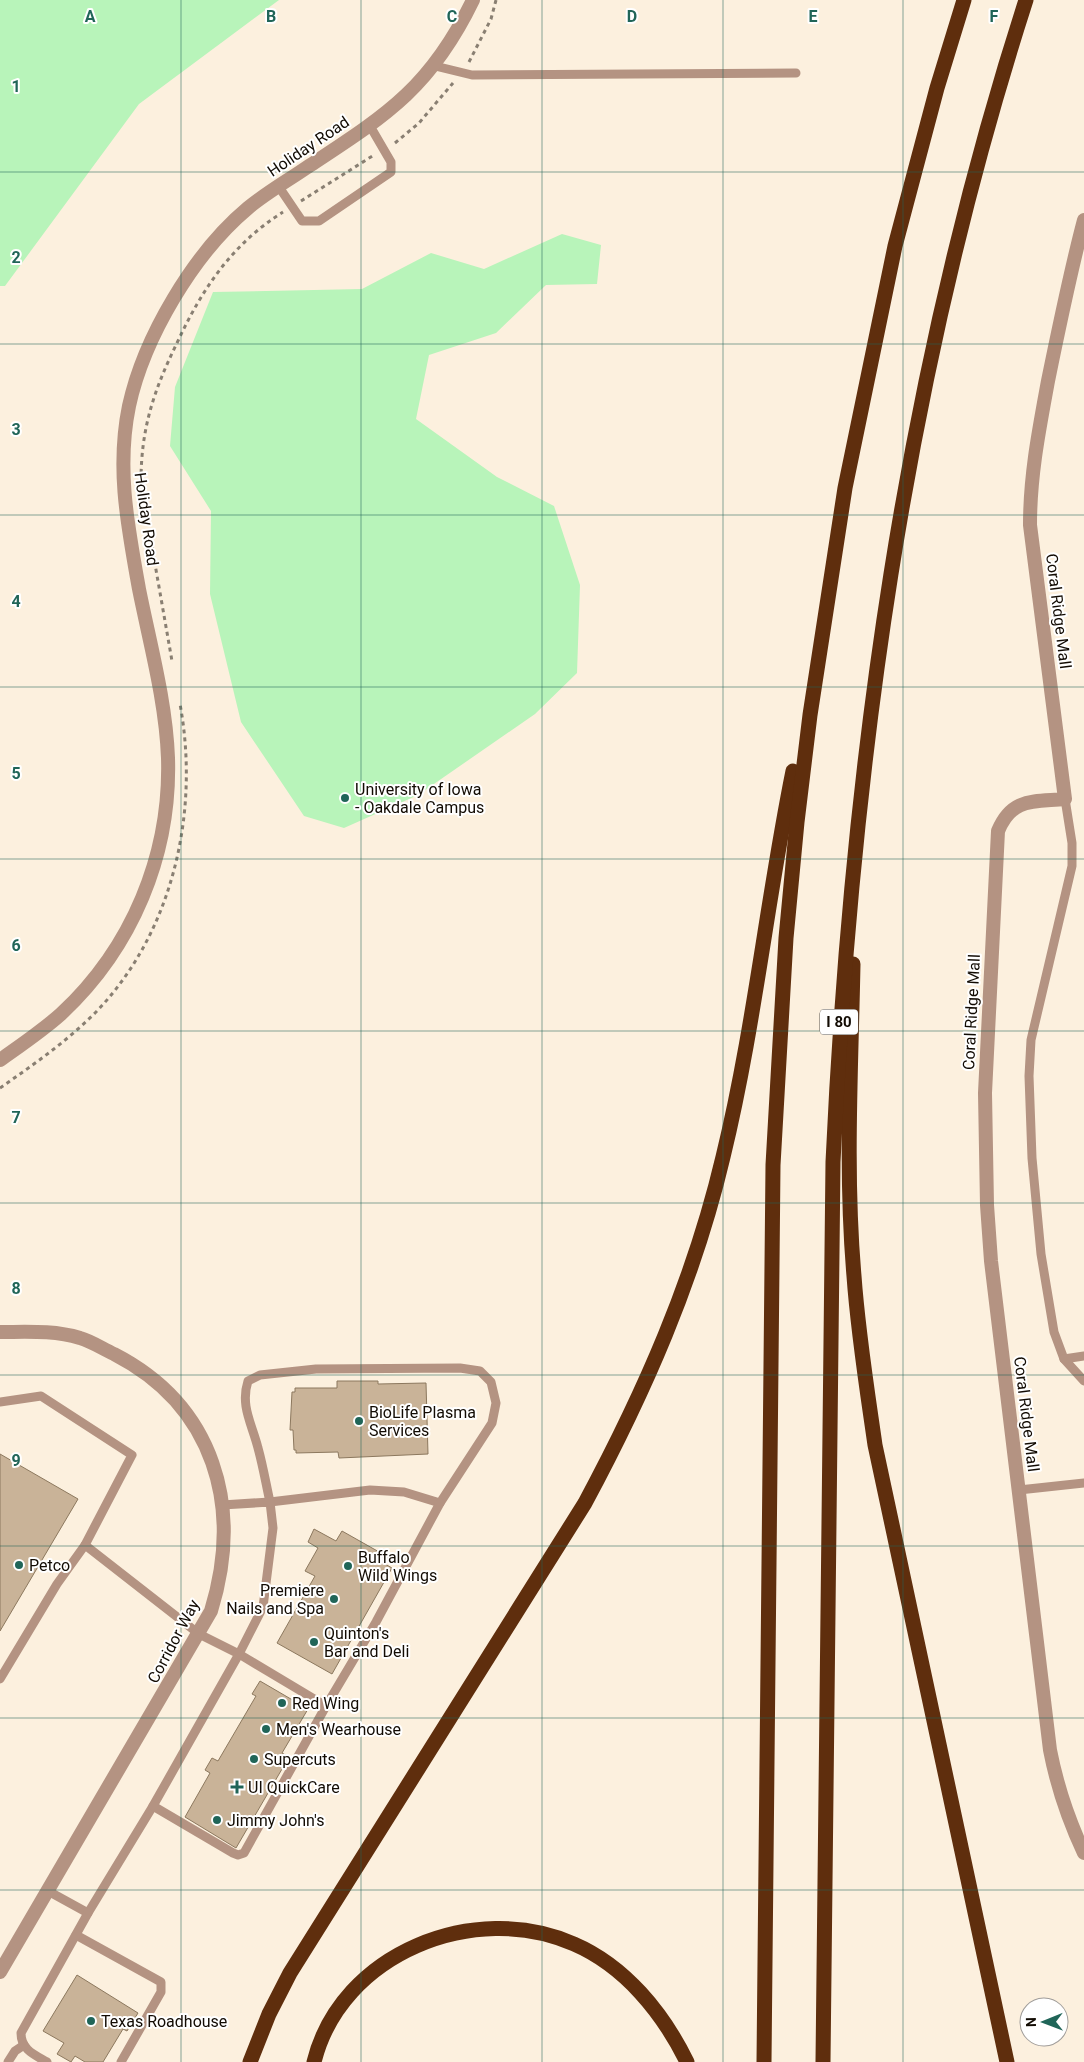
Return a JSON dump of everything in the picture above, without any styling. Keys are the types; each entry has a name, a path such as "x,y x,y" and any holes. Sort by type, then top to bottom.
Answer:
{"highway":[{"path":"250,2062 269,2014 290,1973 585,1503 625,1428 659,1354 684,1290 706,1222 723,1157 742,1066 792,780 822,628 845,488 895,246 937,88 964,0"},
{"name":"I 80","path":"823,2062 833,1162 840,1016 853,864 870,715 893,564 915,443 950,277 1004,68 1026,0"},
{"path":"764,2062 770,1349 776,1102 786,938 797,822 822,628"},
{"path":"853,864 850,1206 854,1275 862,1353 875,1446 1007,2062"},
{"path":"314,2062 322,2038 350,1994 387,1962 430,1940 455,1932 504,1928 537,1932 574,1944 617,1970 639,1992 665,2024 687,2062"}],"street":[{"name":"Holiday Road","path":"0,1060 40,1031 82,994 120,942 149,884 158,852 164,820 168,756 163,717 124,507 122,468 124,431 138,376 157,333 189,274 222,231 251,205 370,126 416,88 435,66 457,33 473,0"},
{"name":"Coral Ridge Mall","path":"1084,220 1057,337 1032,462 1030,489 1030,525 1066,799 1022,803 1007,814 998,831 986,1038 985,1159 991,1261 1050,1750 1070,1823 1084,1853"},
{"name":"Corridor Way","path":"0,1332 59,1334 80,1338 130,1362 153,1378 172,1395 194,1428 217,1476 222,1505 223,1559 211,1611 199,1634 0,1972"}],"lane":[{"path":"435,66 472,75 796,73"},
{"path":"279,187 302,220 319,221 391,172 391,162 370,126"},
{"path":"1066,799 1072,843 1072,866 1031,1040 1029,1076 1032,1158 1041,1254 1054,1332 1064,1359 1084,1381"},
{"path":"1064,1359 1084,1356"},
{"path":"47,2062 29,2051 24,2045 21,2033 88,1913 239,1654 263,1607 274,1528 258,1448 245,1410 244,1394 248,1381 260,1375 316,1369 460,1368 480,1371 491,1382 494,1394 496,1403 492,1423 440,1503 376,1622 326,1706 244,1853 238,1855 233,1853 152,1806"},
{"path":"0,1402 41,1396 132,1455 85,1545 74,1558 0,1679"},
{"path":"1019,1490 1084,1483"},
{"path":"222,1505 270,1502 370,1490 404,1492 440,1503"},
{"path":"85,1545 199,1634 239,1654 326,1706"},
{"path":"48,1891 88,1913"},
{"path":"76,1935 160,1982 162,1986 161,1992 120,2062"},
{"path":"8,2062 14,2051 24,2045"}],"path":[{"path":"172,662 141,487 141,455 147,418 158,383 204,290 245,240 292,207 384,150 419,123 442,99 471,59 491,19 496,0"},
{"path":"0,1088 64,1042 96,1012 124,978 150,934 166,898 179,850 187,800 184,730 179,701"}],"green space":[{"path":"0,0 279,0 139,104 5,286 0,286"},
{"path":"562,234 601,245 597,284 546,285 496,333 429,355 416,419 497,477 554,506 580,585 577,673 535,714 418,795 344,828 304,816 241,722 210,594 211,511 170,446 175,387 213,292 362,289 431,253 484,269"}],"building":[{"name":"BioLife Plasma Services","path":"337,1381 378,1381 378,1384 426,1383 428,1454 339,1458 338,1452 296,1453 296,1450 294,1450 293,1430 290,1430 292,1392 295,1392 295,1388 337,1388"},
{"name":"Petco","path":"0,1454 78,1499 0,1631"},
{"path":"314,1529 336,1541 342,1531 388,1557 385,1564 392,1568 332,1674 277,1643 315,1576 305,1571 318,1548 308,1542"},
{"path":"260,1681 308,1709 282,1753 289,1757 236,1848 185,1817 210,1773 205,1770 212,1758 218,1761 256,1696 252,1694"},
{"name":"Texas Roadhouse","path":"77,1975 138,2013 127,2031 123,2029 103,2062 85,2062 75,2056 71,2062 57,2054 64,2043 43,2031"}],"place":[{"name":"University of Iowa - Oakdale Campus","path":"345,798"},
{"name":"BioLife Plasma Services","path":"359,1421"},
{"name":"Petco","path":"19,1565"},
{"name":"Buffalo Wild Wings","path":"348,1566"},
{"name":"Premiere Nails and Spa","path":"334,1599"},
{"name":"Quinton's Bar and Deli","path":"314,1642"},
{"name":"Red Wing","path":"282,1703"},
{"name":"Men's Wearhouse","path":"266,1729"},
{"name":"Supercuts","path":"254,1759"},
{"name":"UI QuickCare","path":"237,1787"},
{"name":"Jimmy John's","path":"217,1820"},
{"name":"Texas Roadhouse","path":"91,2021"}]}
